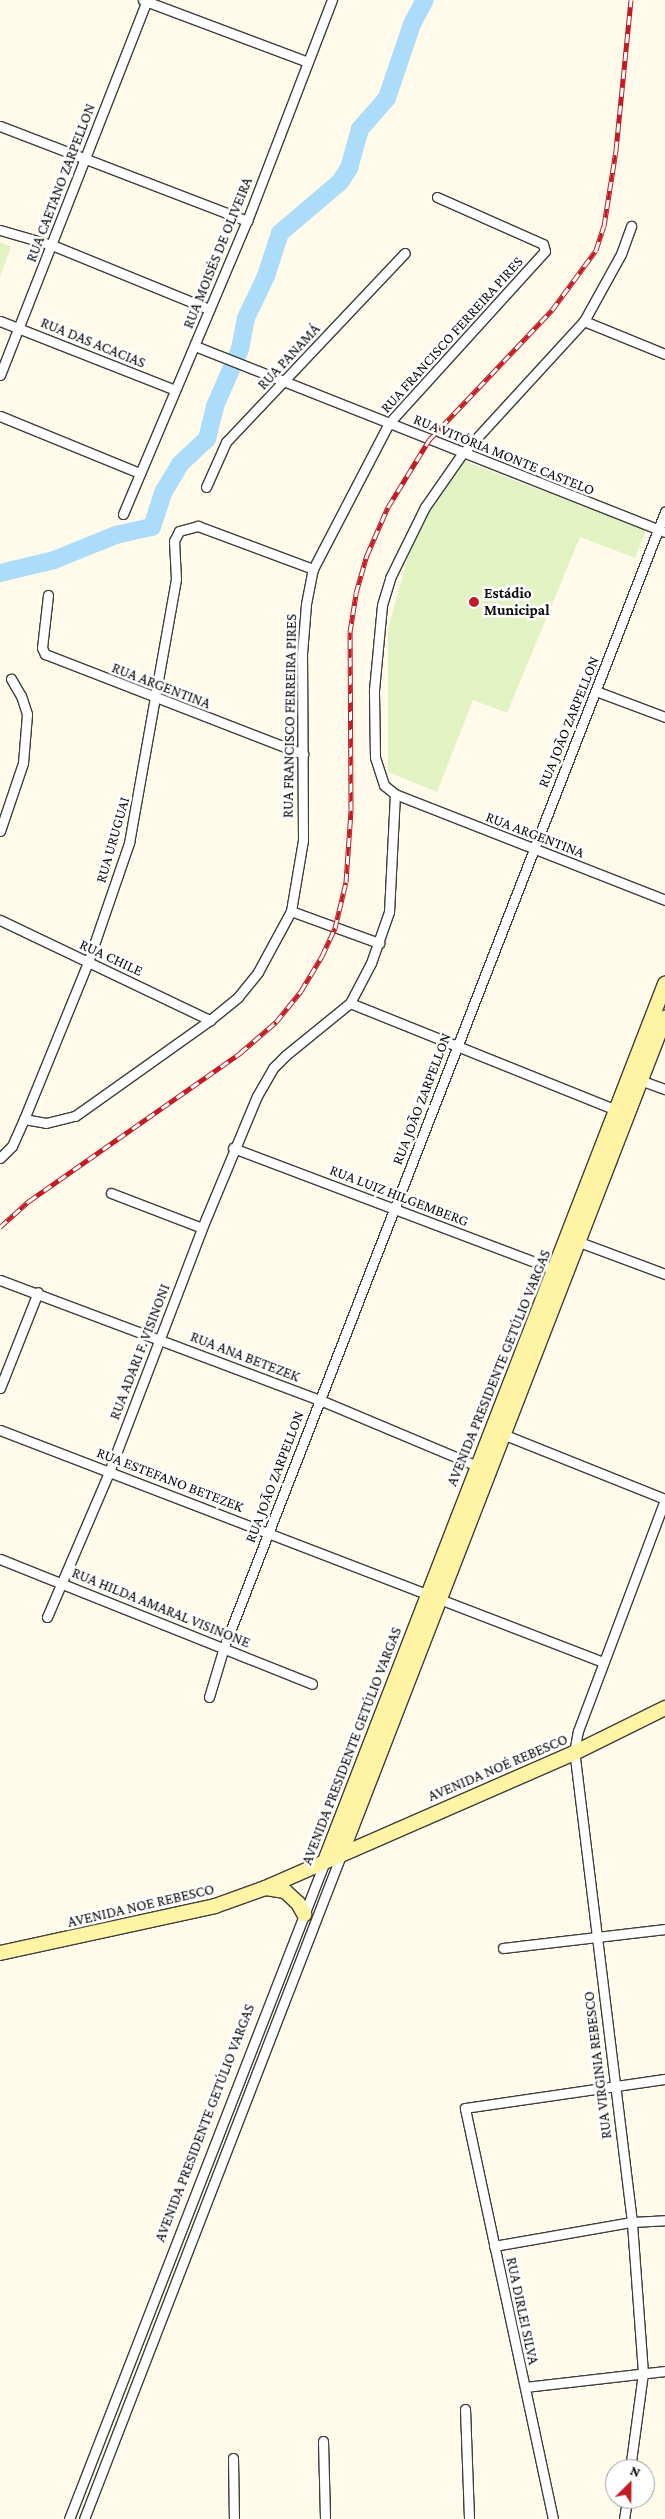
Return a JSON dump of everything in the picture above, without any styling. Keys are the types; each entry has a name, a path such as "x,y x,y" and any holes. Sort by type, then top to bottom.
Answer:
{"main road":[{"name":"AVENIDA PRESIDENTE GETÚLIO VARGAS","path":"325,1861 428,1594 498,1432 561,1272 635,1078 665,984"},
{"name":"AVENIDA PRESIDENTE GETÚLIO VARGAS","path":"573,1240 616,1110 635,1078 665,1018"},
{"name":"AVENIDA PRESIDENTE GETÚLIO VARGAS","path":"342,1854 442,1599 483,1468"},
{"name":"AVENIDA NOÉ REBESCO","path":"342,1854 574,1753 665,1708"},
{"name":"AVENIDA NOE REBESCO","path":"0,1953 184,1915 265,1888 342,1854"},
{"path":"265,1888 285,1891 298,1903 304,1914"}],"street":[{"name":"RUA MOISÉS DE OLIVEIRA","path":"123,514 247,221 332,0"},
{"path":"146,1 308,62"},
{"name":"RUA CAETANO ZARPELLON","path":"0,375 20,329 146,1"},
{"path":"0,126 247,221"},
{"name":"RUA FRANCISCO FERREIRA PIRES","path":"24,1120 46,1123 75,1116 210,1020 238,997 258,972 291,911 303,840 302,654 306,604 313,569 389,423 542,257 543,244 437,197"},
{"path":"616,1110 350,1003 379,943 392,894 395,794 384,785 375,757 374,690 382,605 407,541 425,507 462,454 584,321 621,254 631,226"},
{"path":"0,230 52,245 210,309"},
{"name":"RUA PANAMÁ","path":"206,487 226,442 405,253"},
{"path":"584,321 665,354"},
{"name":"RUA DAS ACACIAS","path":"0,322 175,390"},
{"name":"RUA VITÓRIA MONTE CASTELO","path":"195,346 462,454 662,531"},
{"path":"0,416 140,473"},
{"name":"RUA JOÃO ZARPELLON","path":"209,1698 224,1648 456,1047 596,691 662,531 665,512"},
{"name":"RUA URUGUAI","path":"0,1158 12,1146 24,1120 88,962 137,814 176,579 174,542 179,531 198,526 313,569"},
{"name":"RUA ARGENTINA","path":"48,595 42,648 51,657 303,754"},
{"path":"0,831 23,763 27,714 21,696 11,679"},
{"path":"596,691 665,717"},
{"name":"RUA ARGENTINA","path":"395,794 665,900"},
{"path":"291,911 379,943"},
{"name":"RUA CHILE","path":"0,920 210,1020"},
{"name":"RUA ADARI F. VISINONI","path":"47,1617 63,1584 109,1472 202,1228 257,1096 273,1068 286,1054 350,1003"},
{"path":"635,1078 665,1089"},
{"name":"RUA LUIZ HILGEMBERG","path":"234,1148 561,1272"},
{"path":"111,1192 202,1228"},
{"path":"573,1240 665,1274"},
{"name":"RUA ANA BETEZEK","path":"0,1280 38,1292 320,1400 483,1468"},
{"path":"0,1388 38,1292"},
{"name":"RUA ESTEFANO BETEZEK","path":"0,1430 603,1662"},
{"path":"498,1432 665,1499"},
{"name":"RUA VIRGINIA REBESCO","path":"631,2459 643,2373 632,2222 574,1753 578,1731 665,1499"},
{"name":"RUA HILDA AMARAL VISINONE","path":"0,1559 312,1684"},
{"name":"AVENIDA PRESIDENTE GETÚLIO VARGAS","path":"84,2519 342,1854"},
{"name":"AVENIDA PRESIDENTE GETÚLIO VARGAS","path":"69,2519 325,1861"},
{"path":"502,1948 665,1929"},
{"path":"250,2052 263,2057"},
{"path":"614,2085 665,2079"},
{"name":"RUA DIRLEI SILVA","path":"553,2519 465,2108 614,2085"},
{"path":"494,2246 632,2222 665,2220"},
{"path":"525,2387 665,2370"},
{"path":"465,2409 468,2519"},
{"path":"323,2441 324,2519"},
{"path":"233,2458 234,2519"}],"green space":[{"path":"0,242 11,247 0,277"},
{"name":"Estádio Municipal","path":"461,460 646,530 635,558 580,537 507,713 473,700 437,792 388,772 388,629 413,539"}],"waterway":[{"path":"0,573 54,560 116,535 152,527 164,491 180,464 207,439 215,406 240,349 246,318 266,276 280,233 340,182 349,168 360,129 387,98 412,24 425,0"}],"railway":[{"path":"0,1227 29,1201 240,1053 276,1022 301,991 322,956 335,928 346,882 351,810 350,632 356,593 367,555 388,507 429,440 552,310 596,250 604,226 616,150 631,0"}],"place":[{"name":"Estádio Municipal","path":"474,602"}]}
